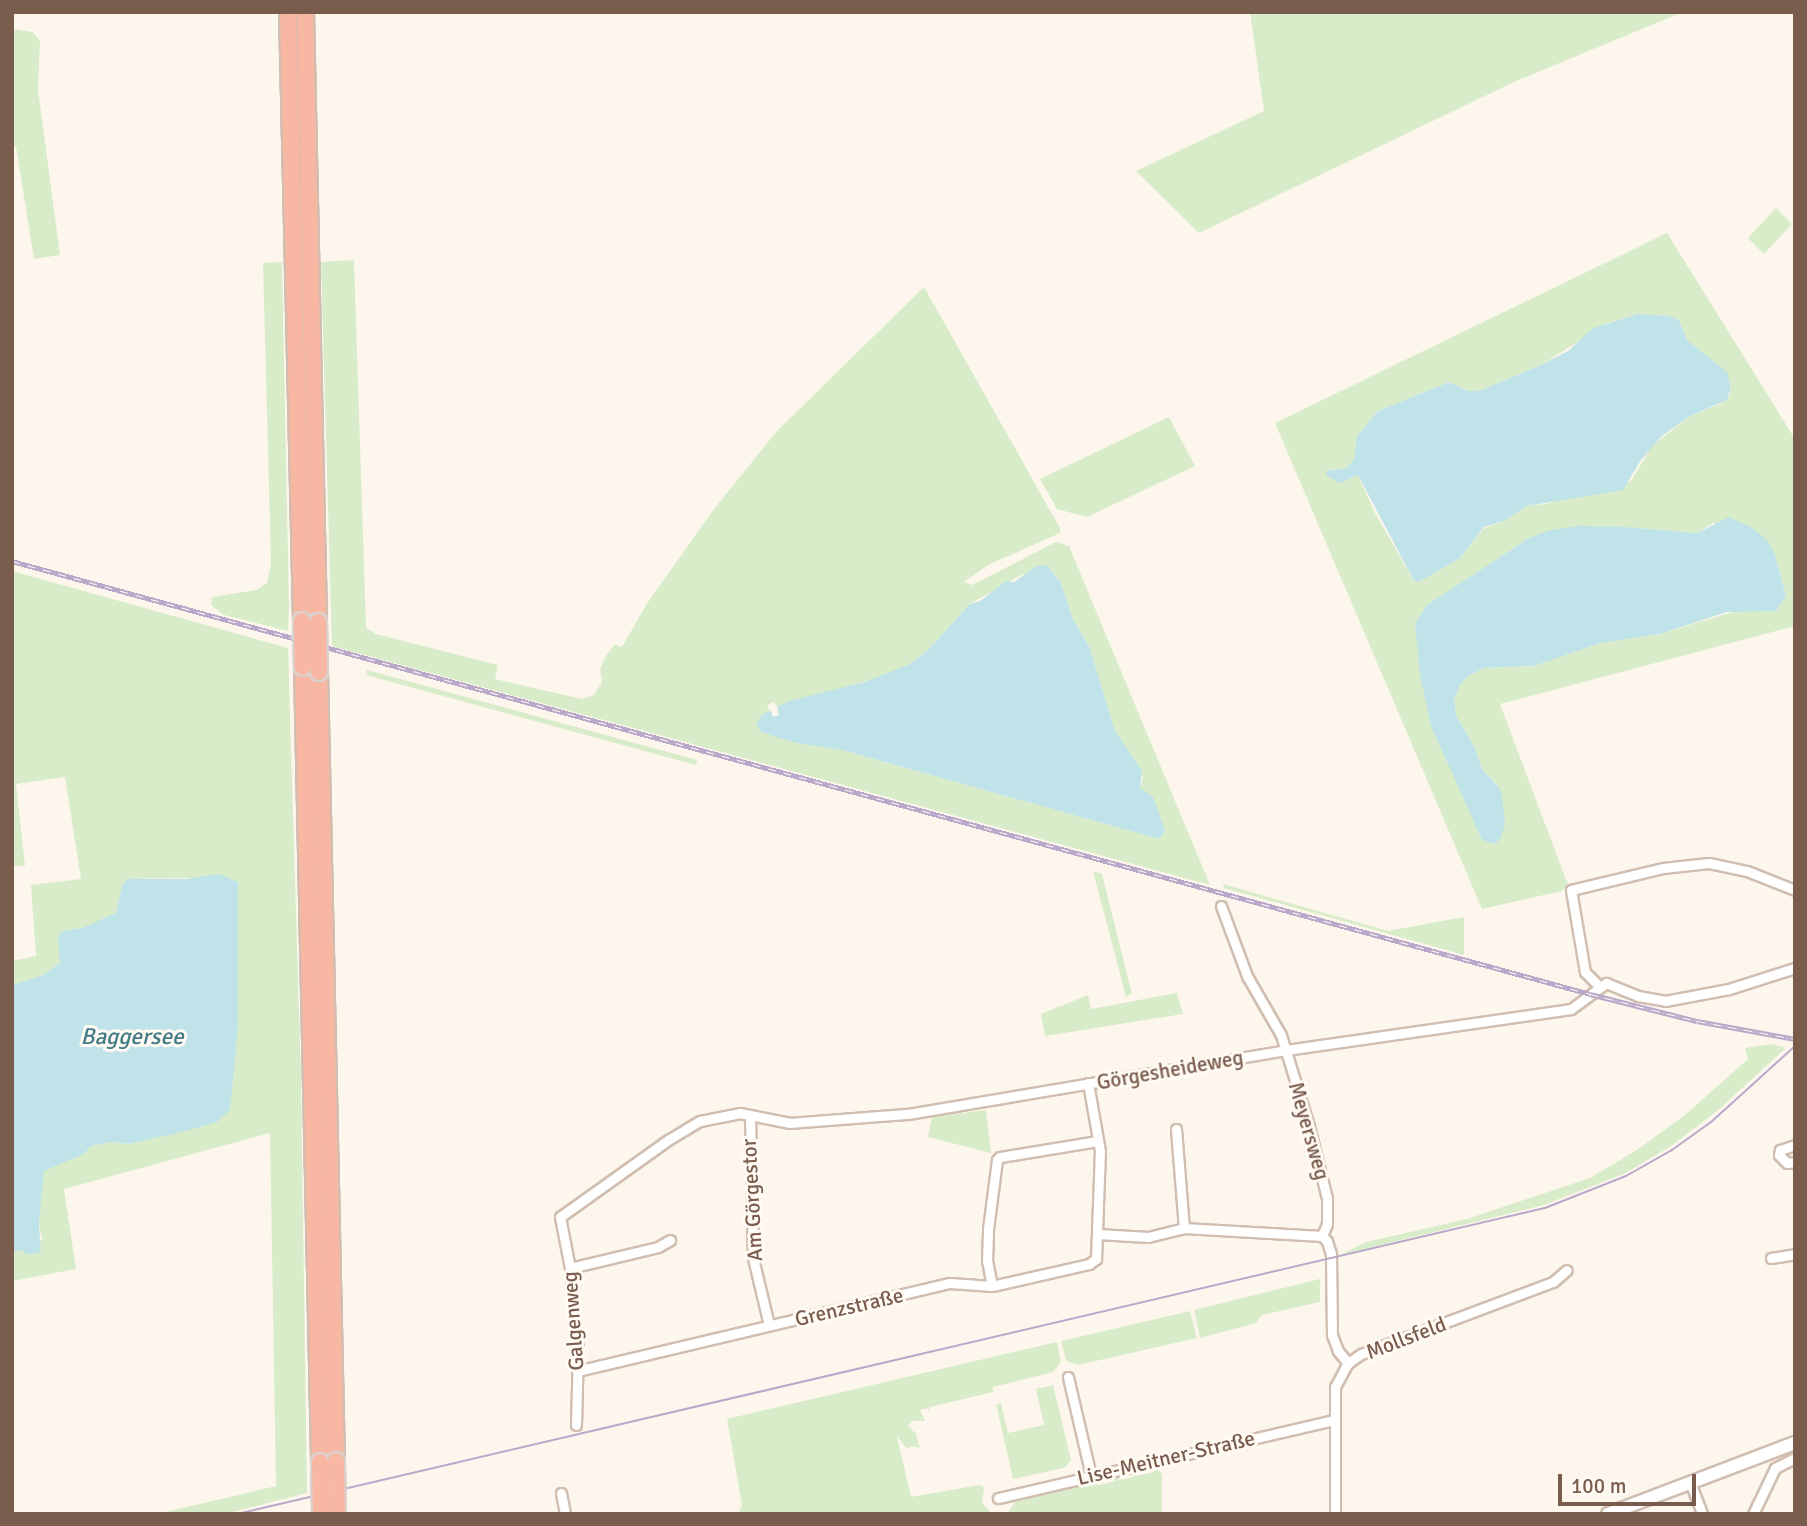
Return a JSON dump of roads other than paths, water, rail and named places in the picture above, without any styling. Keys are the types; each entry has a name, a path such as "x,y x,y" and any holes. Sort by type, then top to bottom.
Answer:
{"highway":[{"path":"288,12 310,622 319,672 328,1461 321,1514"},
{"path":"304,12 310,622 303,667 328,1461 337,1514"}],"main road":[{"path":"1608,1514 1795,1443"}],"street":[{"path":"1795,890 1747,871 1709,863 1664,868 1571,890 1585,972 1599,986 1611,984 1638,996 1665,1000 1729,989 1795,968"},
{"name":"Meyersweg","path":"1222,906 1247,976 1281,1035 1327,1198 1327,1224 1322,1236 1331,1254 1332,1335 1338,1351 1348,1363"},
{"name":"Görgesheideweg","path":"560,1217 685,1129 716,1116 750,1115 790,1123 879,1118 1286,1050 1571,1009 1599,986"},
{"path":"1088,1083 1098,1141 1097,1234 1148,1237 1184,1228 1322,1236"},
{"name":"Am Görgestor","path":"750,1115 753,1258 769,1325"},
{"path":"1177,1129 1184,1228"},
{"path":"992,1286 987,1261 988,1229 997,1160 1000,1157 1098,1141"},
{"path":"1795,1145 1784,1147 1779,1154 1787,1163 1795,1162"},
{"name":"Galgenweg","path":"560,1217 570,1268 577,1371 576,1425"},
{"name":"Grenzstraße","path":"577,1371 950,1283 992,1286 1089,1264 1096,1259 1097,1234"},
{"path":"570,1268 658,1247 670,1240"},
{"path":"1771,1258 1795,1254"},
{"name":"Mollsfeld","path":"1335,1514 1335,1387 1348,1363 1361,1354 1553,1282 1567,1270"},
{"path":"1068,1377 1091,1476"},
{"name":"Lise-Meitner-Straße","path":"998,1498 1333,1420"},
{"path":"1753,1514 1775,1468 1795,1458"},
{"path":"1690,1482 1702,1514"},
{"path":"561,1493 565,1514"}],"water":[{"path":"1638,314 1668,316 1679,320 1687,340 1727,372 1731,388 1727,400 1690,416 1662,436 1641,460 1623,490 1527,506 1504,521 1484,527 1460,558 1419,582 1414,581 1358,475 1340,483 1326,475 1326,471 1347,468 1354,459 1357,436 1378,411 1449,382 1469,391 1479,391 1568,351 1593,328"},
{"path":"1729,517 1751,527 1767,540 1775,555 1786,596 1776,611 1727,612 1660,634 1601,643 1534,666 1484,668 1467,677 1460,685 1454,700 1456,715 1475,748 1482,769 1502,794 1505,825 1500,839 1495,844 1482,840 1431,726 1420,674 1415,623 1427,605 1529,538 1551,530 1579,526 1697,533"},
{"path":"1047,565 1061,583 1073,619 1089,646 1115,731 1142,771 1140,788 1153,797 1165,831 1159,839 842,750 796,743 761,732 756,723 763,714 771,711 773,717 779,715 777,707 789,701 864,682 908,665 926,652 970,604 980,601 1006,581 1014,582 1037,566"},
{"name":"Baggersee","path":"219,874 238,882 238,1027 230,1110 217,1122 182,1132 128,1144 112,1142 91,1146 84,1154 44,1171 39,1224 41,1252 28,1255 21,1250 12,1252 12,985 43,975 60,963 58,938 62,931 82,928 116,913 122,886 127,879 186,879"}],"tram line":[{"path":"237,1514 1545,1208 1626,1176 1672,1150 1711,1122 1795,1046"}],"railway":[{"path":"12,561 1590,994 1697,1021 1795,1039"}]}
